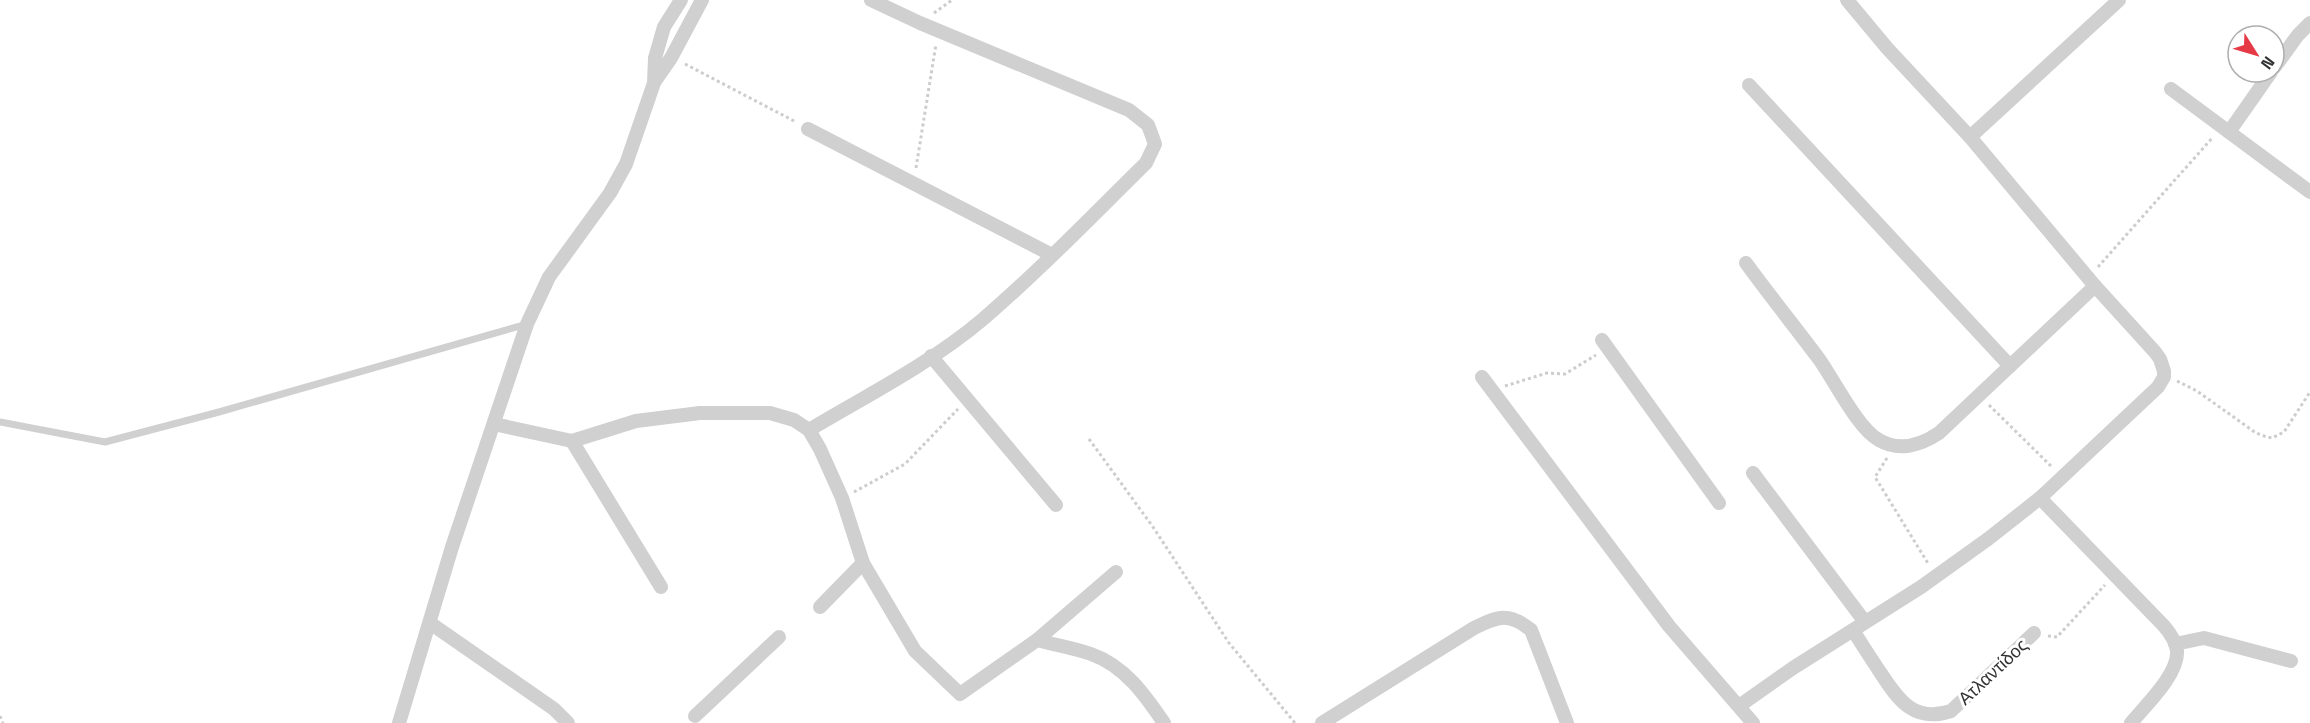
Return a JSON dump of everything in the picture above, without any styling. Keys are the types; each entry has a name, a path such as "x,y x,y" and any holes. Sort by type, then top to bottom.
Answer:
{"street":[{"path":"654,83 655,57 664,27 681,0"},
{"path":"399,723 452,547 527,324 549,277 610,193 626,164 654,83 671,58 702,0"},
{"path":"809,430 931,356 980,321 1052,255 1146,163 1155,144 1148,125 1129,110 920,23 871,0"},
{"path":"1739,706 1793,668 1936,576 2040,498 2158,387 2164,377 2160,359 1970,137 1887,48 1847,0"},
{"path":"1970,137 2119,0"},
{"path":"2286,52 2310,23"},
{"path":"2225,130 2261,84"},
{"path":"1749,85 2010,366"},
{"path":"2171,89 2310,192"},
{"path":"808,129 1052,255"},
{"path":"1746,264 1819,358 1867,430 1878,440 1894,446 1912,446 1930,440 1939,434 2092,282"},
{"path":"1605,344 1719,503"},
{"path":"931,356 1056,505"},
{"path":"1482,377 1669,626 1752,723"},
{"path":"494,424 572,441 636,421 700,413 770,413 794,420 809,430 820,450 842,498 863,563 915,651 960,694 1037,640 1116,572"},
{"path":"572,441 661,587"},
{"path":"1753,472 1865,622"},
{"path":"2040,498 2164,626 2175,644 2177,657 2169,676 2131,723"},
{"path":"820,607 863,563"},
{"path":"1322,723 1474,628 1492,619 1506,617 1520,621 1532,630 1567,723"},
{"path":"430,623 554,708 568,723"},
{"name":"Ατλαντίδος","path":"1853,630 1905,709 1919,716 1935,718 1943,716 1958,705 2034,633"},
{"path":"695,716 779,637"},
{"path":"2175,644 2204,638 2291,661"},
{"path":"1037,640 1093,654 1117,668 1143,693 1164,723"}],"lane":[{"path":"0,422 105,441 219,412 527,324"}],"path":[{"path":"920,23 952,0"},
{"path":"913,183 938,30"},
{"path":"671,58 808,129"},
{"path":"2092,282 2160,199 2225,130"},
{"path":"1492,390 1547,373 1565,374 1605,344"},
{"path":"2164,377 2197,391 2256,433 2272,438 2284,432 2310,392"},
{"path":"1979,396 2062,477"},
{"path":"842,498 905,464 967,399"},
{"path":"1089,439 1153,527 1228,643 1295,723"},
{"path":"1894,446 1875,477 1936,576"},
{"path":"2034,633 2057,638 2114,574"},
{"path":"0,716 3,723"}]}
